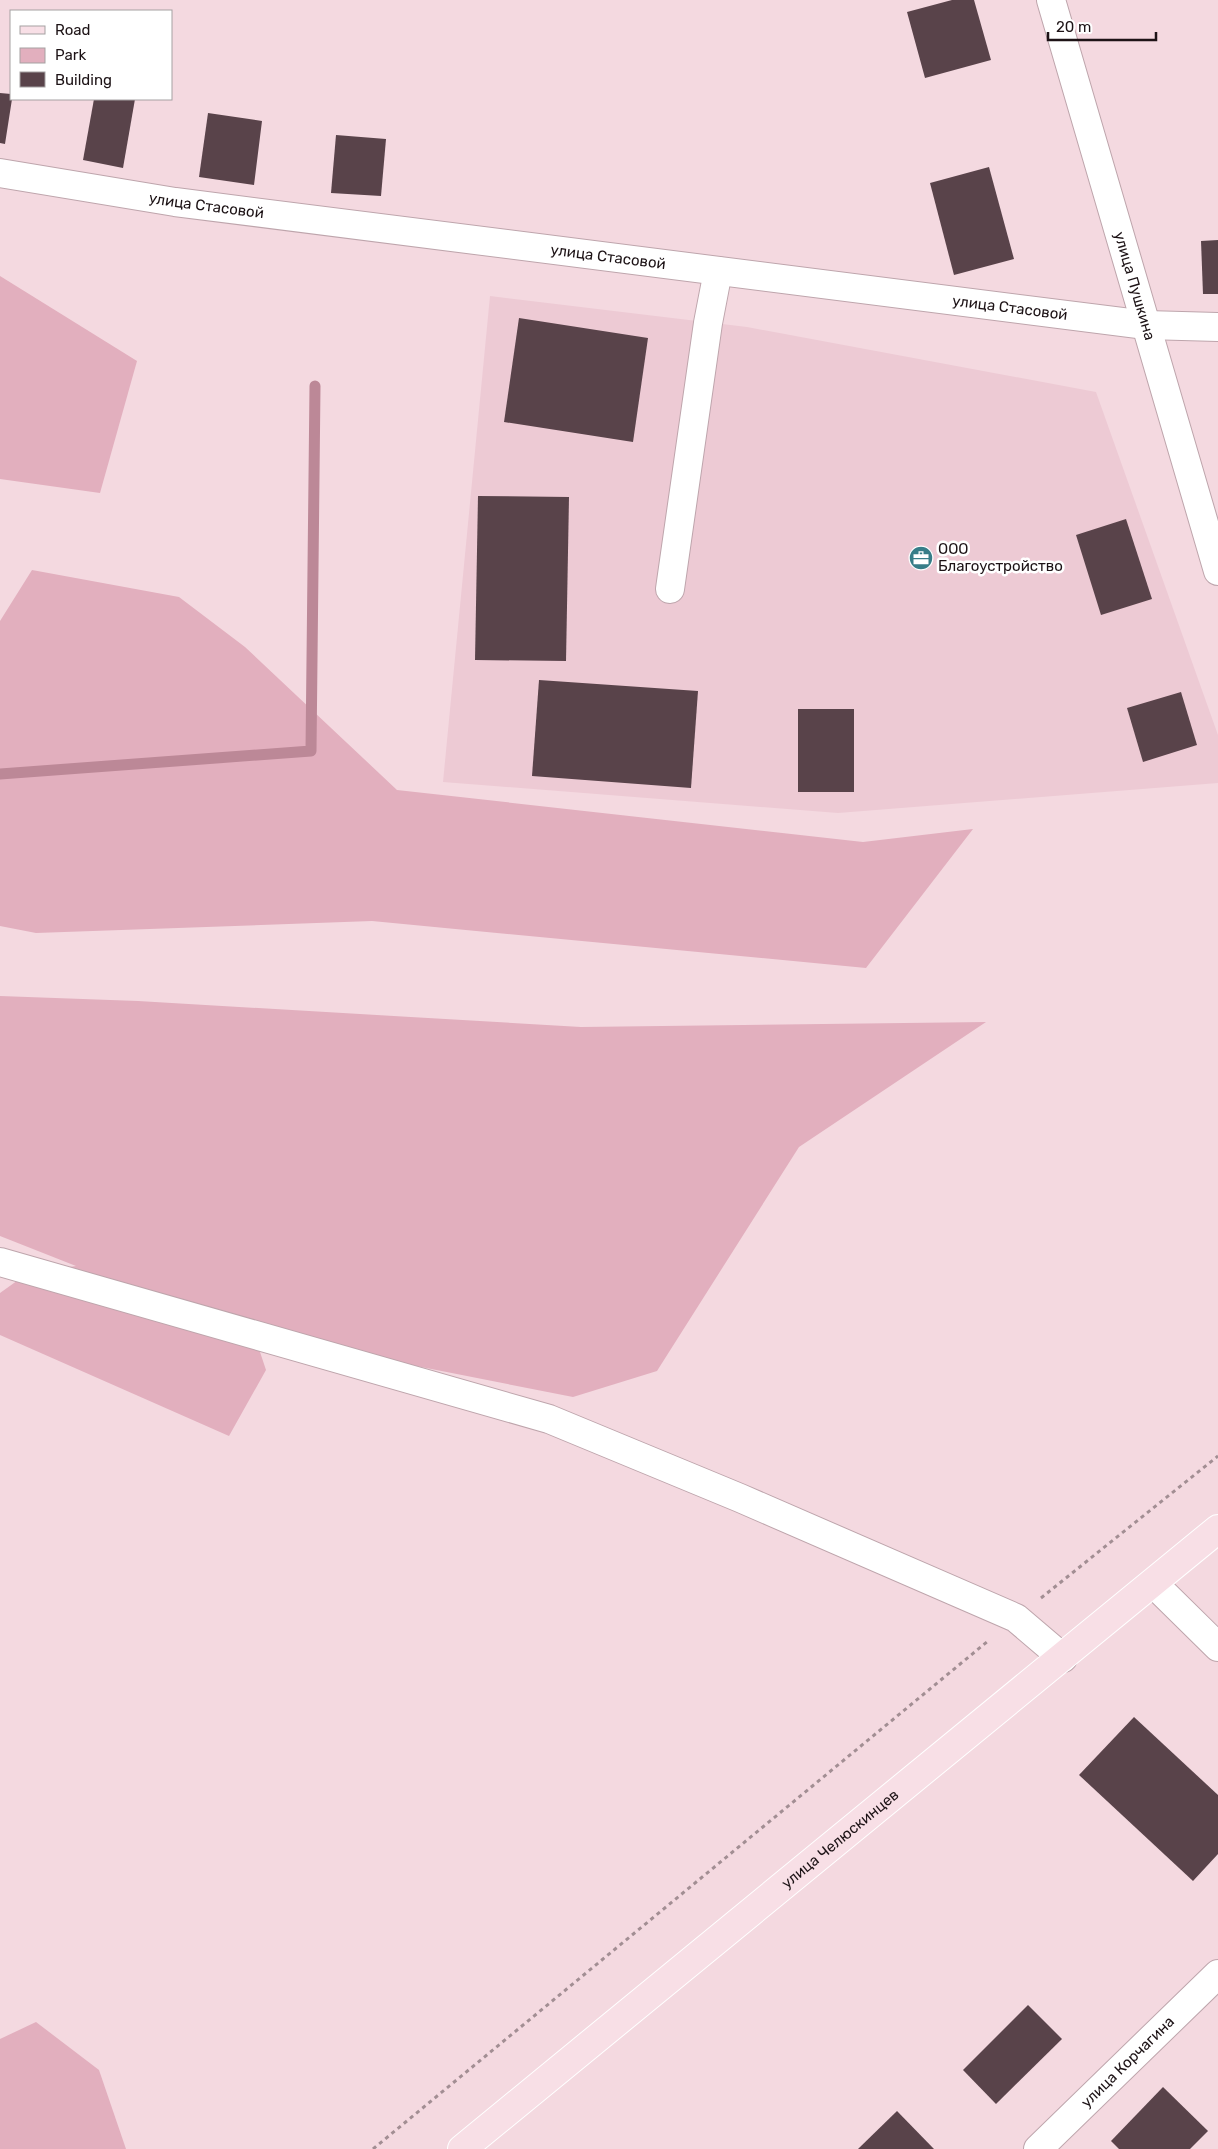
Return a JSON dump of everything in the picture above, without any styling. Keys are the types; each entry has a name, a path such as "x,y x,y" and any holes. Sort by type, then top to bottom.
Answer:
{"main road":[{"name":"улица Челюскинцев","path":"462,2149 1218,1529"}],"street":[{"name":"улица Пушкина","path":"1051,0 1218,571"},
{"name":"улица Стасовой","path":"0,173 175,202 1146,325 1218,328"},
{"path":"670,589 708,323 718,271"},
{"path":"0,1262 549,1419 740,1498 1016,1618 1063,1658"},
{"path":"1153,1583 1218,1647"},
{"name":"улица Корчагина","path":"1038,2149 1218,1974"}],"path":[{"path":"372,2149 1016,1618 1218,1456"}],"shaded area":[{"path":"490,296 747,327 1096,392 1218,735 1218,783 838,813 443,782"}],"green space":[{"path":"0,276 137,361 100,493 0,479"},
{"path":"32,570 179,597 245,647 397,790 863,842 973,829 866,968 372,921 36,933 0,926 0,621"},
{"path":"0,996 138,1001 581,1027 986,1022 799,1147 657,1371 573,1397 254,1334 266,1370 229,1436 0,1335 0,1293 28,1273 76,1266 0,1236"},
{"path":"36,2022 99,2070 126,2149 0,2149 0,2039"}],"building":[{"path":"952,0 974,0 991,60 925,78 907,12"},
{"path":"0,93 10,94 10,100 12,100 5,144 0,143"},
{"path":"94,100 135,100 123,168 83,160"},
{"path":"208,113 262,121 254,185 199,177"},
{"path":"336,135 386,139 381,196 331,193"},
{"path":"989,167 1014,259 954,275 930,183"},
{"path":"1218,240 1218,294 1203,294 1201,241"},
{"path":"519,318 648,338 633,442 504,422"},
{"path":"478,496 569,497 566,661 475,660"},
{"path":"1126,519 1152,599 1101,615 1076,535"},
{"path":"539,680 698,691 691,788 532,776"},
{"path":"1181,692 1197,745 1143,762 1127,708"},
{"path":"798,709 854,709 854,792 798,792"},
{"path":"1134,1717 1218,1795 1218,1854 1193,1881 1079,1775"},
{"path":"1028,2005 1062,2039 996,2104 963,2070"},
{"path":"1163,2087 1208,2131 1190,2149 1119,2149 1111,2141"},
{"path":"897,2111 934,2149 858,2149"}],"waterway":[{"path":"0,774 311,751 315,386"}],"place":[{"name":"ООО Благоустройство","path":"921,558"}]}
